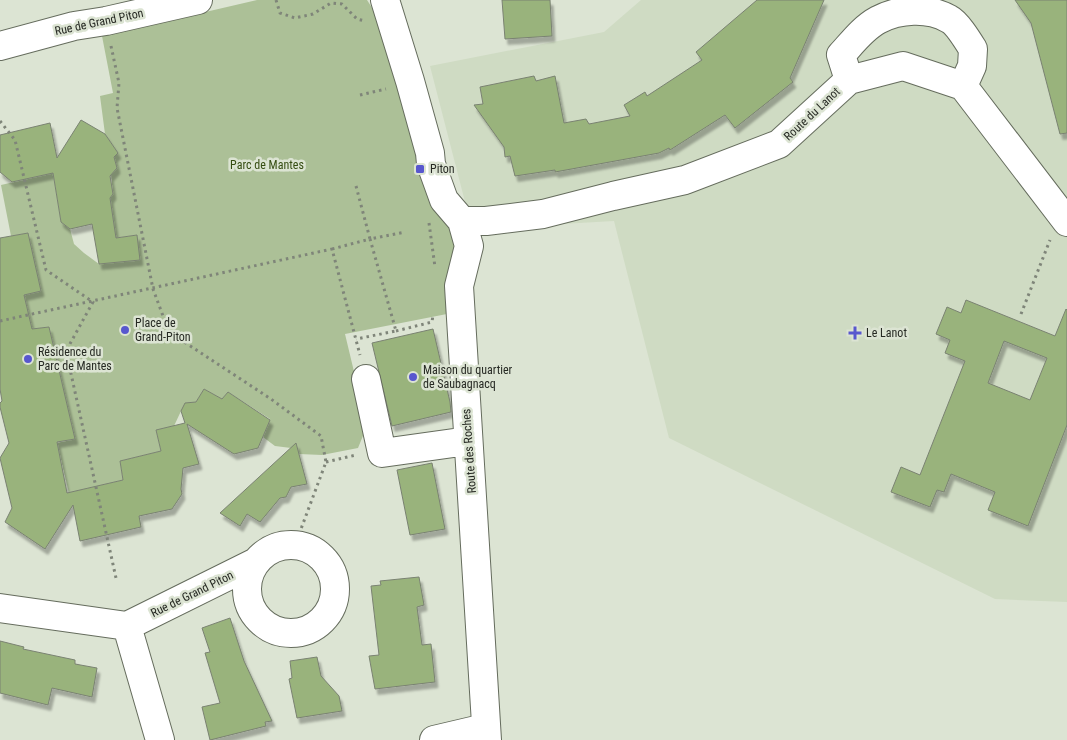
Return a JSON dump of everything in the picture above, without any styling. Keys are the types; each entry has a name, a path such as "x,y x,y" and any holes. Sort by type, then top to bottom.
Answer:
{"street":[{"name":"Rue de Grand Piton","path":"0,46 74,26 106,21 190,1"},
{"name":"Route des Roches","path":"388,9 430,153 431,164 444,200 462,221 469,246 459,286 486,734"},
{"path":"848,80 841,55 862,32 877,21 901,12 924,11 950,19 973,49 972,66 963,86 1061,207"},
{"name":"Route du Lanot","path":"462,221 486,221 543,214 694,177 779,144 848,80 903,66 963,86"},
{"path":"366,379 382,454 468,441"},
{"name":"Rue de Grand Piton","path":"127,626 256,562 267,552 280,546 295,545 310,549 322,557 330,568 335,582 335,597 330,610 321,622 309,630 295,633 280,632 267,626 256,617 249,604 247,590 249,575 256,562"},
{"path":"0,608 127,626 160,740"},
{"path":"434,740 486,734"}],"path":[{"path":"276,0 280,13 295,18 313,14 331,3 342,4 357,19 367,22 388,9"},
{"path":"106,21 119,83 117,108 153,288 169,332 271,399 321,436 326,462 295,545"},
{"path":"360,95 392,88"},
{"path":"0,121 15,140 46,270 93,302"},
{"path":"356,186 396,331"},
{"path":"1021,314 1061,207"},
{"path":"428,216 436,276"},
{"path":"0,321 406,232"},
{"path":"332,249 366,379"},
{"path":"93,302 66,351 116,578"},
{"path":"356,339 432,322 435,308"},
{"path":"326,462 381,449"}],"shaded area":[{"name":"Le Lanot","path":"641,0 1067,0 1067,602 995,599 669,438 614,221 472,229 430,66 604,32"}],"green space":[{"name":"Parc de Mantes","path":"257,0 367,0 376,14 459,234 452,313 345,334 367,426 358,448 322,455 299,454 291,448 275,446 263,437 270,419 228,392 222,399 204,389 196,402 181,411 174,426 156,430 161,451 120,461 123,480 69,493 57,443 75,439 49,327 32,329 24,295 41,291 28,233 11,236 1,185 53,173 61,222 70,229 74,244 99,264 139,260 137,235 116,238 110,198 113,194 111,174 117,168 114,157 118,153 105,134 100,96 113,93 102,36"}],"building":[{"path":"502,0 550,0 552,36 505,39"},
{"path":"757,0 824,0 790,78 793,82 735,128 725,115 670,150 669,148 659,153 555,172 555,170 515,176 510,156 505,157 504,147 474,105 483,104 480,87 534,76 536,81 555,76 564,123 586,119 589,124 630,116 624,105 645,92 647,96 702,60 696,52"},
{"path":"1015,0 1067,0 1067,133 1060,134 1031,23"},
{"path":"81,120 105,134 118,153 114,157 117,168 110,176 113,194 110,198 116,238 137,235 140,260 99,264 92,224 70,229 61,222 53,173 12,182 0,172 0,135 50,123 57,158"},
{"name":"Résidence du Parc de Mantes","path":"28,233 41,291 24,295 32,329 49,327 75,439 57,442 67,493 123,480 120,461 161,451 156,430 185,423 181,411 185,403 196,402 204,389 222,399 228,392 270,420 258,448 234,454 187,424 199,464 183,468 182,494 172,509 139,516 141,527 80,541 73,505 45,549 5,522 12,508 0,458 9,443 0,407 2,401 0,389 0,238"},
{"path":"966,300 1055,336 1067,310 1067,425 1028,526 988,510 995,492 951,474 944,492 937,490 930,507 891,492 901,467 920,475 965,361 945,353 950,340 936,334 947,307 961,313","holes":["1004,341 1047,358 1030,400 988,383"]},
{"name":"Maison du quartier de Saubagnacq","path":"433,329 451,412 392,426 372,343"},
{"path":"296,443 307,484 291,487 286,497 280,498 260,522 247,514 240,526 220,513"},
{"path":"432,463 445,529 410,535 397,470"},
{"path":"419,577 424,605 417,607 422,645 431,644 435,682 375,689 369,656 379,655 371,586 381,585 380,581"},
{"path":"230,618 244,661 272,721 265,722 266,726 210,740 202,707 220,703 205,653 210,652 202,628"},
{"path":"0,641 24,647 23,649 75,660 75,664 97,668 92,697 52,688 48,705 0,693"},
{"path":"317,657 321,676 339,696 342,711 297,718 289,679 292,678 290,661"}],"place":[{"name":"Piton","path":"420,169"},
{"name":"Place de Grand-Piton","path":"125,330"},
{"name":"Le Lanot","path":"855,333"},
{"name":"Résidence du Parc de Mantes","path":"28,359"},
{"name":"Maison du quartier de Saubagnacq","path":"413,377"}]}
